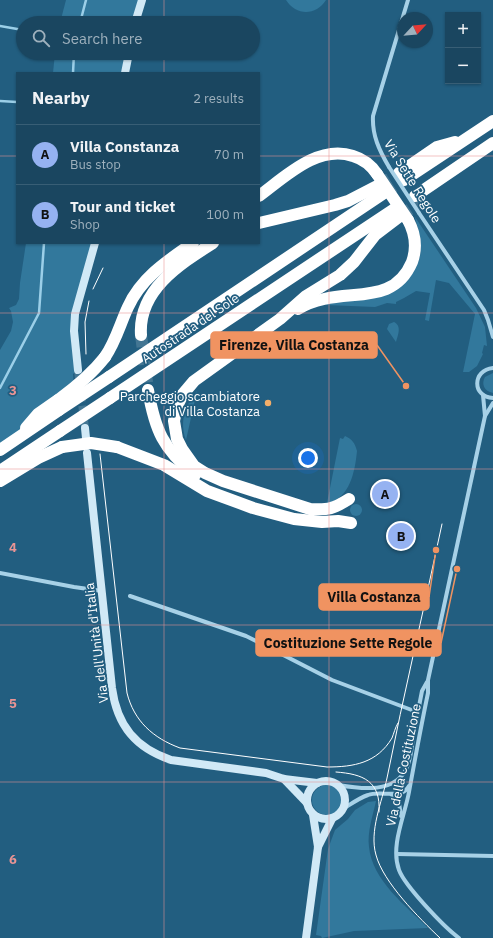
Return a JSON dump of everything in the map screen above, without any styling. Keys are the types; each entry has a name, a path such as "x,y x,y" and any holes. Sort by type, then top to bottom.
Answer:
{"highway":[{"path":"397,173 469,137 493,121"},
{"path":"418,204 480,152 493,143"},
{"path":"260,195 304,164 318,157 328,154 343,153 357,157 370,166 380,184 414,234 415,252 409,268 400,281 380,292 319,300 301,307 280,319 207,371 189,387 181,398 175,412 174,421 177,439 194,466 223,481 310,509 322,510 335,508 349,498"},
{"path":"260,223 335,206 348,201 380,184"},
{"name":"Autostrada del Sole","path":"59,405 109,377 380,184"},
{"path":"280,319 306,296 333,281 347,270 375,235 401,215"},
{"name":"Autostrada del Sole","path":"0,471 110,398 401,215"},
{"path":"0,450 17,438 38,414 59,405 89,376 105,357 114,343 128,307 141,285 160,267 192,244"},
{"path":"141,335 146,305 158,285 176,269 212,244"},
{"path":"148,390 157,427 166,445 174,456 208,486 253,508"},
{"path":"0,481 38,458 62,447 91,443 117,447 164,465 207,491 253,508 294,519 351,523"}],"street":[{"path":"138,16 142,0"},
{"name":"Via Sette Regole","path":"408,0 373,116 373,127 376,141 418,204 484,310 493,337"},
{"path":"125,72 128,60"},
{"path":"78,370 74,331 75,314 95,244"},
{"path":"493,368 484,371 478,377 478,386 483,395 493,398"},
{"name":"Via della Costituzione","path":"459,938 435,915 404,879 398,869 397,854 401,819 410,784 428,693 428,680 485,416 483,395"},
{"name":"Via della Costituzione","path":"485,416 493,403"},
{"path":"85,428 86,438"},
{"name":"Via dell'Unità d'Italia","path":"87,453 113,697 120,718 133,737 144,747 157,755 171,760 266,773 284,779 317,783"},
{"path":"0,573 102,591"},
{"path":"130,596 246,636 332,680 417,712"},
{"name":"Via della Costituzione","path":"338,785 363,789 385,786 398,779 404,772 409,763 422,691 428,680"},
{"name":"Via dell'Unità d'Italia","path":"284,779 307,804"},
{"path":"306,938 318,847 313,814 307,804 307,798 309,791 317,783 327,781 338,785 345,796 345,804 338,816 332,819 323,819 313,814"},
{"path":"343,809 360,798 370,794 397,794 405,792 410,784"},
{"path":"391,794 400,806 401,819"},
{"path":"318,847 332,819"},
{"path":"397,854 493,856"}],"shaded area":[{"path":"66,0 142,0 137,16 62,16"},
{"path":"286,0 326,0 317,9 306,12 295,9"},
{"path":"54,60 128,60 125,72 53,72"},
{"path":"415,217 476,308 485,327 487,346 484,345 483,354 477,366 469,372 463,372 475,314 449,283 436,280 429,321 425,320 430,293 416,291 396,302 396,304 387,303 375,307 326,305 383,296 404,283 410,277 418,263 420,255 420,239"},
{"path":"26,244 95,244 78,303 78,370 73,374 74,388 0,450 0,350 11,331 13,322 9,308 16,305 19,299"},
{"path":"394,322 399,328 396,342 387,329 389,324"},
{"path":"493,373 493,393 485,389 483,382 485,377"},
{"path":"197,391 186,440 183,427 184,414 189,402"},
{"path":"345,436 350,438 357,451 353,475 346,490 341,496 327,503 340,438 343,439"},
{"path":"354,504 358,504 362,510 358,516 354,516 350,512 350,508"},
{"path":"327,785 333,786 341,794 341,806 333,814 327,815 321,814 313,806 312,800 313,794 321,786"},
{"path":"376,801 369,835 371,859 376,870 391,892 428,928 354,931 322,938 321,936 316,935 328,849 335,830 348,819 355,810 368,802"}],"waterway":[{"path":"82,16 86,0"},
{"path":"0,26 16,29"},
{"path":"73,72 74,60"},
{"path":"0,101 16,102"},
{"path":"0,388 39,313 44,244"}],"tunnel":[{"path":"379,185 399,173"},
{"path":"384,193 404,180"},
{"path":"400,216 419,203"},
{"path":"141,335 148,390"},
{"path":"78,370 85,428"}],"tram line":[{"path":"93,289 103,268"},
{"path":"86,354 85,322 89,301"},
{"path":"100,454 127,693 134,712 153,734 180,748 327,767 346,766 364,762 372,758 379,753 392,738 398,723"},
{"path":"440,938 403,899 386,877 376,855 374,836 377,816 387,778 442,524"},
{"path":"336,772 362,777 368,781 377,793 379,812"}],"place":[{"name":"Firenze, Villa Costanza","path":"406,386"},
{"name":"Parcheggio scambiatore di Villa Costanza","path":"268,403"},
{"name":"Villa Constanza","path":"385,494"},
{"name":"Tour and ticket","path":"401,536"},
{"name":"Villa Costanza","path":"436,550"},
{"name":"Costituzione Sette Regole","path":"457,569"}]}
